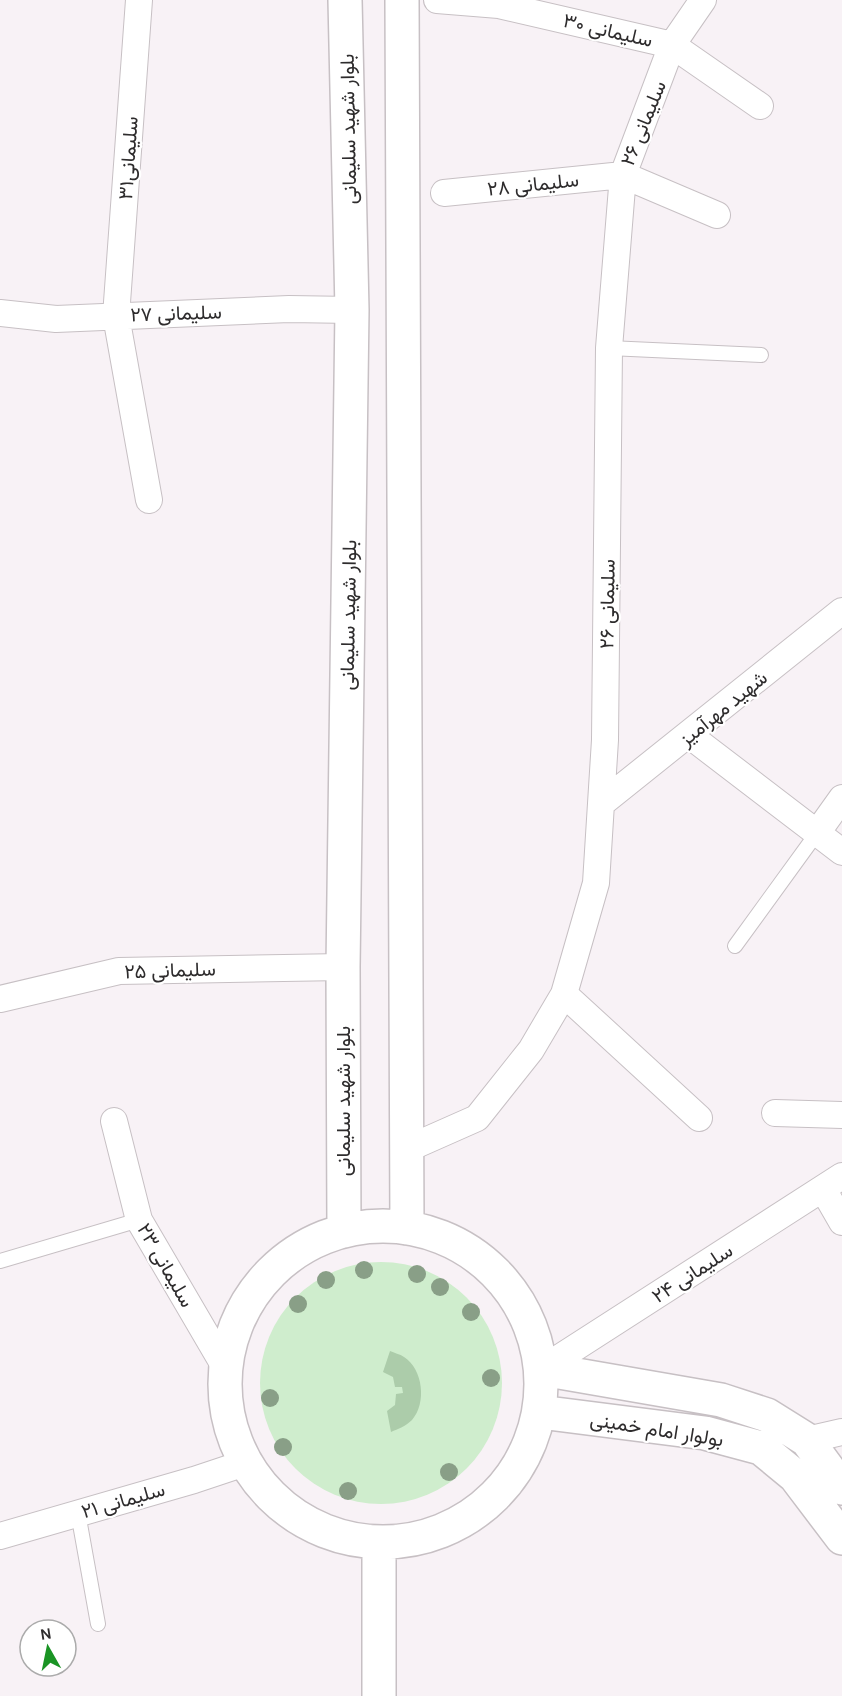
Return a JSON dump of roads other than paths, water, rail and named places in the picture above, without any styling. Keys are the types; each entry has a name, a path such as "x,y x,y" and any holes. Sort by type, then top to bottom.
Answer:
{"main road":[{"name":"بلوار شهید سلیمانی","path":"344,1231 343,967 352,310 345,0"},
{"path":"402,0 406,1228"},
{"path":"406,1228 447,1239 483,1261 512,1291 532,1328 542,1370 540,1412 526,1454 500,1491 465,1520 423,1537 379,1542 338,1536 302,1520 270,1495 245,1463 227,1416 225,1367 234,1329 251,1295 277,1267 308,1245 344,1231 406,1228"},
{"name":"بولوار امام خمینی","path":"542,1370 721,1400 767,1414 807,1440 842,1488"},
{"name":"بولوار امام خمینی","path":"540,1412 705,1433 761,1448 795,1476 842,1538"},
{"path":"379,1542 379,1696"}],"street":[{"name":"سلیمانی۳۱","path":"139,0 116,316 148,500"},
{"name":"سلیمانی ۳۰","path":"437,0 499,5 672,45"},
{"name":"سلیمانی ۲۶","path":"407,1149 477,1118 531,1050 564,994 596,883 606,705 609,348 622,175 672,45 703,0"},
{"path":"672,45 760,105"},
{"path":"622,175 717,215"},
{"name":"سلیمانی ۲۸","path":"444,193 622,175"},
{"name":"سلیمانی ۲۷","path":"0,313 56,319 289,309 352,310"},
{"name":"شهید مهرآمیز","path":"602,803 842,611"},
{"path":"689,735 842,852"},
{"path":"817,833 842,798"},
{"name":"سلیمانی ۲۵","path":"0,999 119,970 343,967"},
{"path":"564,994 699,1118"},
{"path":"775,1113 842,1115"},
{"name":"سلیمانی ۲۳","path":"114,1121 139,1220 225,1367"},
{"path":"833,1182 842,1222"},
{"name":"سلیمانی ۲۴","path":"542,1370 833,1182"},
{"path":"807,1440 842,1432"},
{"name":"سلیمانی ۲۱","path":"0,1536 245,1463"}],"lane":[{"path":"609,348 761,355"},
{"path":"735,946 817,833"},
{"path":"0,1261 139,1220"},
{"path":"78,1513 98,1624"}]}
